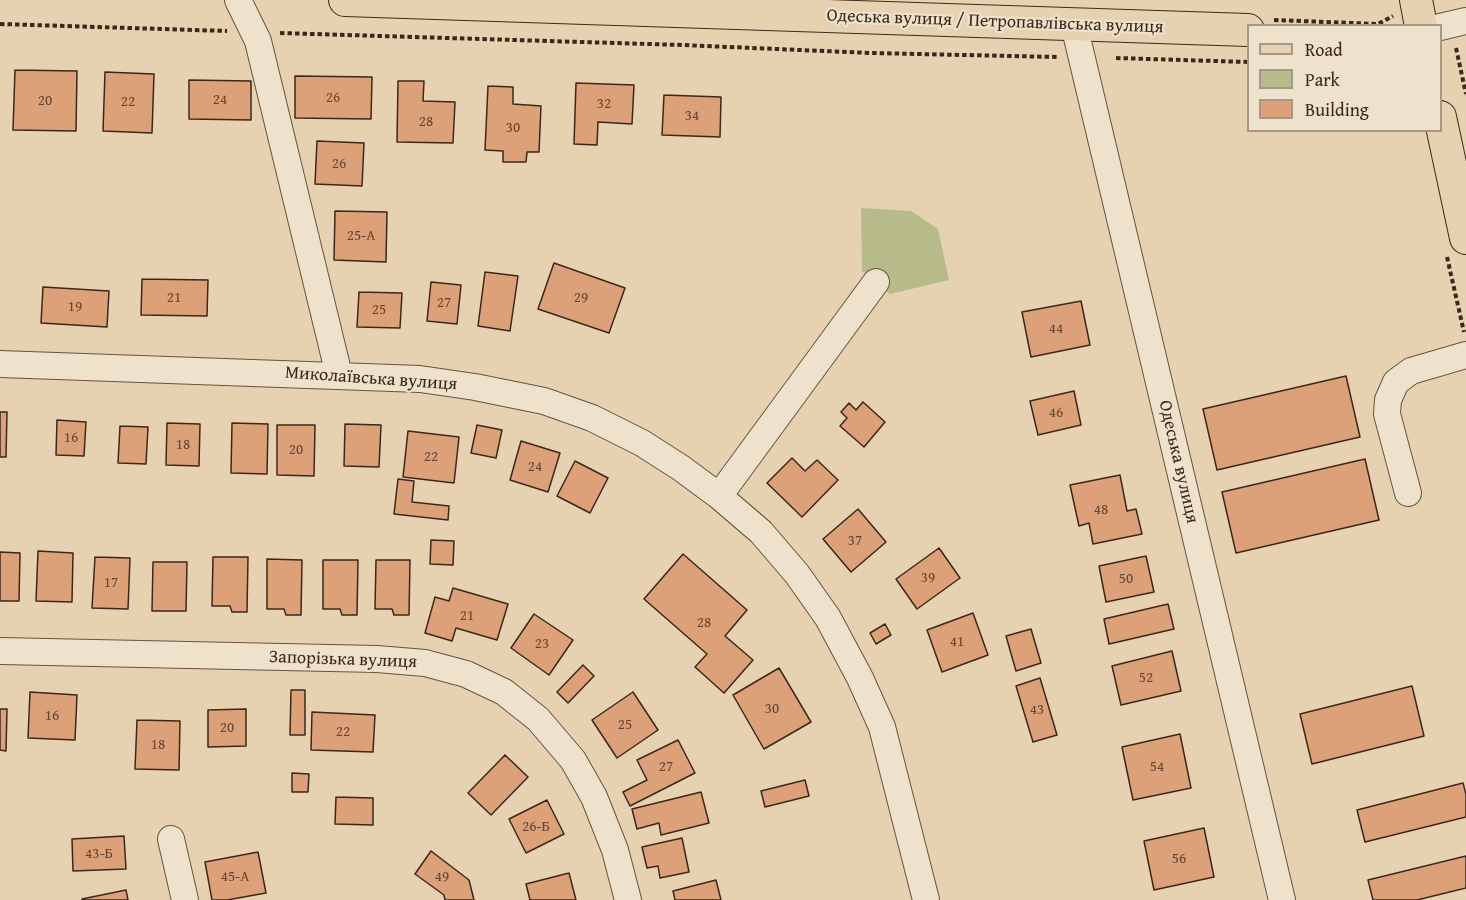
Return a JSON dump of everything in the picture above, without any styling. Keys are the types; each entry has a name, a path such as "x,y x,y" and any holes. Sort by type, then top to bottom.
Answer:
{"main road":[{"name":"Одеська вулиця / Петропавлівська вулиця","path":"345,0 1247,30"},
{"path":"1416,0 1421,24"},
{"path":"1442,126 1466,238"}],"street":[{"path":"238,0 258,41 339,375"},
{"name":"Одеська вулиця","path":"1074,25 1282,900"},
{"path":"719,496 876,282"},
{"path":"1408,493 1387,414 1388,400 1396,382 1412,370 1466,356"},
{"name":"Миколаївська вулиця","path":"0,364 420,379 544,401 592,418 642,443 719,496 761,532 797,574 828,618 860,678 882,728 926,900"},
{"name":"Запорізька вулиця","path":"0,651 377,659 425,663 466,674 504,692 538,719 573,760 594,797 615,850 628,900"},
{"path":"171,839 185,900"}],"path":[{"path":"0,24 871,53 1065,57"},
{"path":"1454,30 1466,94"},
{"path":"1116,58 1247,62"}],"green space":[{"path":"861,208 911,211 938,229 949,280 890,294 862,271"}],"building":[{"path":"15,70 77,71 76,131 13,130"},
{"path":"105,72 154,74 152,133 103,131"},
{"path":"295,76 372,77 371,119 295,118"},
{"path":"189,80 251,81 251,120 189,119"},
{"path":"398,81 424,81 423,101 455,102 453,143 397,142"},
{"path":"576,83 634,85 632,124 598,122 597,145 574,144"},
{"path":"488,86 513,87 513,104 541,106 539,152 527,152 526,162 503,162 503,151 485,150"},
{"path":"664,95 721,97 720,137 662,135"},
{"path":"317,141 364,143 362,186 315,184"},
{"path":"335,211 387,212 386,262 334,260"},
{"path":"554,263 625,288 609,333 538,309"},
{"path":"485,272 518,276 510,331 478,326"},
{"path":"142,279 208,280 207,316 141,315"},
{"path":"431,282 461,285 457,324 427,321"},
{"path":"43,287 109,291 107,327 41,323"},
{"path":"359,292 402,293 400,328 357,327"},
{"path":"1081,301 1090,345 1031,357 1022,312"},
{"path":"1346,376 1360,437 1217,470 1203,409"},
{"path":"1074,391 1081,425 1038,435 1030,401"},
{"path":"863,402 885,422 864,447 840,426 847,418 841,412 849,403 856,410"},
{"path":"0,412 7,412 6,457 0,457"},
{"path":"57,420 86,422 84,456 56,455"},
{"path":"167,423 200,424 199,466 166,465"},
{"path":"232,423 268,424 267,474 231,473"},
{"path":"345,424 381,425 379,467 344,466"},
{"path":"277,425 315,425 314,476 277,475"},
{"path":"477,425 502,430 496,458 471,453"},
{"path":"120,426 148,427 146,464 118,463"},
{"path":"408,431 459,437 454,483 403,477"},
{"path":"521,441 560,453 548,492 510,480"},
{"path":"792,458 805,471 817,460 838,480 802,517 767,483"},
{"path":"1365,459 1379,520 1236,553 1222,492"},
{"path":"575,461 608,478 590,513 557,496"},
{"path":"1120,475 1127,511 1136,509 1142,534 1093,544 1089,523 1079,526 1070,485"},
{"path":"398,479 414,481 412,502 449,506 448,520 394,514"},
{"path":"858,509 886,542 851,572 823,539"},
{"path":"431,540 454,541 453,565 430,564"},
{"path":"939,548 960,578 917,609 896,579"},
{"path":"38,551 73,553 72,602 36,601"},
{"path":"0,552 20,553 19,601 0,601"},
{"path":"683,554 747,610 725,636 753,660 724,693 695,667 707,654 644,599"},
{"path":"1146,556 1154,592 1106,602 1099,566"},
{"path":"95,557 130,558 128,609 92,608"},
{"path":"213,557 248,557 247,612 232,612 230,606 212,606"},
{"path":"267,559 302,560 301,615 286,615 284,609 267,609"},
{"path":"323,560 358,560 357,615 342,615 340,609 323,609"},
{"path":"376,560 410,560 409,615 394,615 392,609 375,609"},
{"path":"153,562 187,562 186,611 152,611"},
{"path":"453,588 508,604 497,640 456,628 452,641 425,633 435,597 449,601"},
{"path":"1168,604 1174,629 1109,644 1104,619"},
{"path":"973,613 988,655 942,672 927,630"},
{"path":"534,614 573,640 549,675 511,648"},
{"path":"885,624 891,635 876,644 870,633"},
{"path":"1031,629 1041,663 1016,671 1006,636"},
{"path":"1172,651 1181,691 1121,705 1112,666"},
{"path":"583,665 594,676 568,703 557,692"},
{"path":"779,668 811,722 764,749 733,695"},
{"path":"1040,678 1057,735 1033,742 1016,686"},
{"path":"1412,686 1424,736 1312,764 1300,714"},
{"path":"291,690 305,690 305,735 290,735"},
{"path":"30,692 77,695 75,740 28,738"},
{"path":"633,692 658,730 617,758 592,720"},
{"path":"0,709 7,709 6,751 0,750"},
{"path":"246,709 246,746 208,747 208,710"},
{"path":"312,712 375,715 373,752 311,750"},
{"path":"137,720 180,721 179,770 135,769"},
{"path":"1180,734 1191,788 1133,800 1122,747"},
{"path":"678,740 695,773 630,806 623,792 647,780 637,760"},
{"path":"505,755 528,777 491,815 468,793"},
{"path":"292,773 309,774 308,792 292,792"},
{"path":"805,780 809,796 765,807 761,791"},
{"path":"1463,783 1466,794 1466,817 1365,842 1357,810"},
{"path":"701,792 709,823 661,835 659,823 637,829 632,809"},
{"path":"336,797 373,798 373,825 335,824"},
{"path":"547,800 564,834 526,853 509,819"},
{"path":"1204,828 1214,877 1154,890 1144,841"},
{"path":"124,836 126,869 73,871 72,839"},
{"path":"682,838 689,872 660,878 658,866 647,868 642,847"},
{"path":"431,851 469,880 474,900 445,900 444,895 415,874"},
{"path":"258,852 266,893 227,900 212,900 205,862"},
{"path":"1466,856 1466,888 1417,900 1373,900 1368,880"},
{"path":"569,873 576,900 530,900 526,884"},
{"path":"716,880 721,900 675,900 673,891"},
{"path":"126,890 128,900 82,900 82,899"}]}
